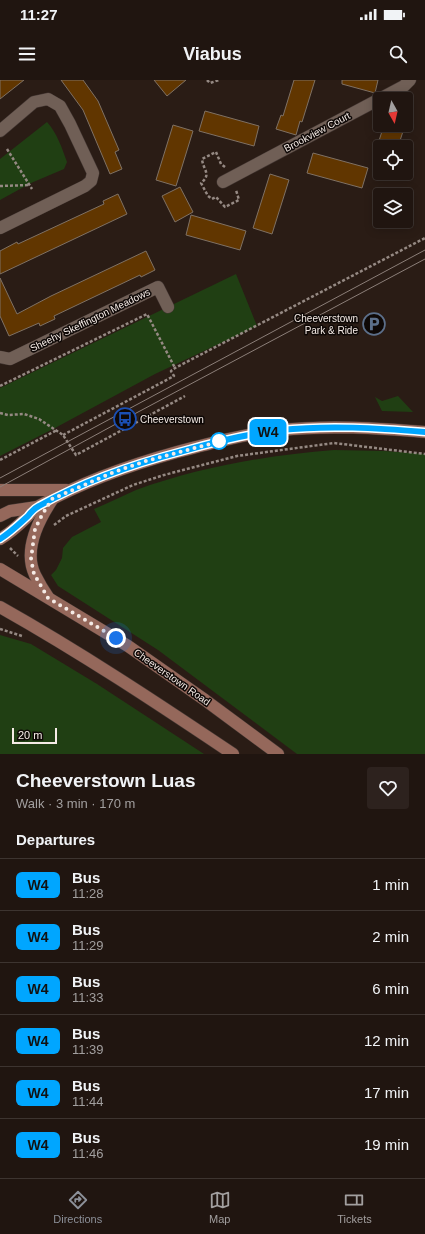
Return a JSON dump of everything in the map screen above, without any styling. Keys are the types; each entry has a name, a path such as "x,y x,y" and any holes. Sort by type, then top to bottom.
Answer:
{"main road":[{"path":"0,539 13,530 37,507 114,472 146,461 239,437 280,430 327,427 370,427 425,432"},
{"path":"0,490 70,491"},
{"path":"48,598 34,574 31,559 35,529 52,499"},
{"path":"0,516 10,511 37,507"},
{"name":"Cheeverstown Road","path":"0,569 128,646 278,754"},
{"path":"0,607 159,705 233,754"},
{"path":"0,617 25,621"}],"street":[{"name":"Brookview Court","path":"222,182 404,86 410,80"},
{"path":"0,131 34,102 48,99 60,106 70,124 92,173 91,181 85,186 0,228"},
{"name":"Sheehy Skeffington Meadows","path":"0,356 10,359 158,287 168,307"}],"path":[{"path":"207,80 210,83 219,80"},
{"path":"7,149 32,189"},
{"path":"0,186 29,185"},
{"path":"63,435 174,376 171,371 175,368 425,238"},
{"path":"0,386 147,314 175,368"},
{"path":"0,413 8,415 24,414 34,416 63,435 76,454 185,396"},
{"path":"0,460 57,430"},
{"path":"51,529 59,520 66,516 133,486 179,471 237,456 334,444 425,454"},
{"path":"6,553 10,548"}],"green space":[{"path":"47,122 51,126 61,146 67,162 64,169 31,183 0,200 0,159"},
{"path":"236,274 257,326 155,374 0,456 0,388"},
{"path":"398,396 413,412 382,411 375,397 382,401"},
{"path":"334,450 425,454 425,754 297,754 158,650 58,586 51,575 56,570 62,558 63,548 72,537 101,522 94,509 131,492 160,482 234,463 284,455"},
{"path":"0,635 31,644 97,684 204,754 0,754"}],"building":[{"path":"0,80 24,80 0,99"},
{"path":"61,80 83,80 98,101 119,150 115,152 122,169 110,174 83,110"},
{"path":"154,80 186,80 167,96"},
{"path":"294,80 315,80 302,122 300,121 296,135 276,129 281,115 283,116"},
{"path":"342,80 378,80 375,92 373,92 342,84"},
{"path":"205,111 259,126 254,146 199,131"},
{"path":"173,125 193,131 176,186 156,180"},
{"path":"382,132 403,132 400,140 379,140"},
{"path":"313,153 368,168 362,188 307,173"},
{"path":"270,174 289,180 272,234 253,228"},
{"path":"180,187 193,212 175,222 162,196"},
{"path":"118,194 127,214 0,274 0,251 17,242 18,244 104,204 103,201"},
{"path":"191,215 246,231 240,250 186,235"},
{"path":"146,251 155,270 141,277 140,275 54,316 55,319 40,326 39,323 9,336 0,316 0,278 17,314 51,296"}],"tram line":[{"path":"0,478 425,250"},
{"path":"0,487 425,259"}],"bus line":[{"name":"W4","path":"0,539 13,530 37,507 70,491 114,472 196,447 239,437 280,430 327,427 370,427 425,432"}],"place":[{"name":"Cheeverstown Park & Ride","path":"374,324"},
{"name":"Cheeverstown","path":"125,419"}],"route":[{"path":"116,638 48,598 34,574 31,559 35,529 42,515 52,499 114,472 146,461 225,440 219,441"}]}
